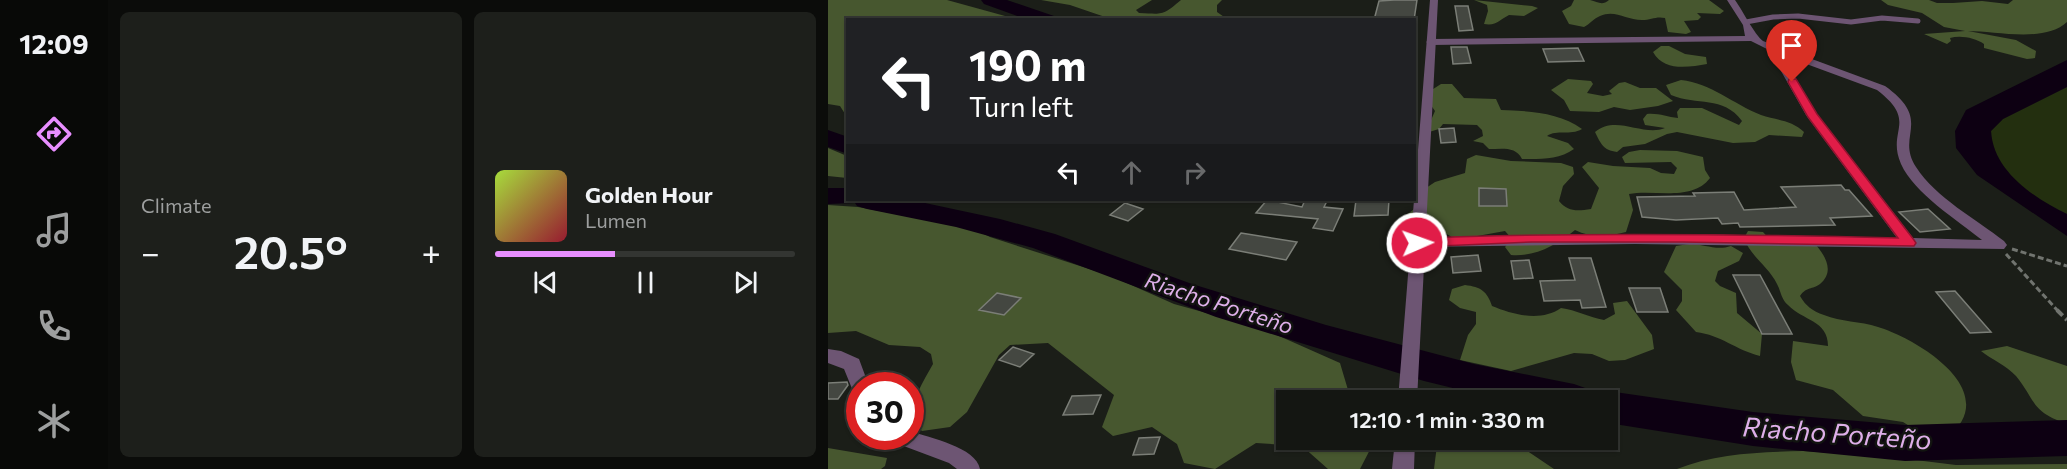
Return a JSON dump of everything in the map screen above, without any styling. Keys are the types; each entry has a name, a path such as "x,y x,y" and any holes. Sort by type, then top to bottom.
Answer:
{"street":[{"path":"1408,390 1434,0"},
{"path":"1731,0 1746,22 1752,36 1759,43 1881,88 1894,97 1905,111 1904,147 1909,168 1924,184 1999,245"},
{"path":"1431,42 1748,39 1752,36"},
{"path":"1773,48 1812,115 1909,243"},
{"path":"1417,243 1532,238 1683,237 1999,245"},
{"path":"828,356 835,356 852,364 855,372"},
{"path":"924,445 956,456 969,468"},
{"path":"1403,469 1404,450"}],"lane":[{"path":"1746,22 1773,17 1798,16 1851,22 1882,18 1918,21"}],"path":[{"path":"1999,245 2067,266"},
{"path":"1999,245 2034,287 2067,320"}],"green space":[{"path":"828,0 947,0 1012,18 846,18 846,115 840,106 828,104"},
{"path":"1041,0 1152,0 1136,10 1139,13 1153,14 1166,11 1181,0 1222,0 1217,5 1217,12 1226,18 1108,18 1070,5"},
{"path":"1474,0 1538,8 1524,16 1509,15 1495,23 1484,24 1488,11 1487,5"},
{"path":"1574,0 1602,3 1609,0 1709,0 1724,11 1720,14 1697,13 1701,17 1698,20 1684,21 1691,32 1686,34 1668,32 1665,18 1636,20 1616,14 1605,14 1584,27 1569,24 1562,11 1571,6"},
{"path":"1881,0 1929,0 1937,3 1982,1 2008,4 2013,0 2067,0 2067,22 2058,28 2033,34 1968,31 2016,40 2036,51 2035,58 2027,59 1984,48 1984,44 1968,38 1950,38 1951,41 1947,44 1924,34 1965,31 1944,27 1922,13 1888,5"},
{"path":"1661,46 1669,46 1685,54 1706,57 1707,64 1677,67 1664,63 1653,52"},
{"path":"1568,79 1591,81 1593,84 1587,93 1603,96 1612,94 1609,91 1619,83 1625,82 1640,88 1656,88 1673,101 1658,106 1630,110 1614,107 1599,112 1570,111 1564,100 1551,90"},
{"path":"1681,80 1702,85 1761,115 1794,125 1804,132 1802,137 1769,135 1755,142 1733,143 1677,132 1645,144 1623,147 1617,152 1603,146 1595,132 1603,127 1621,125 1657,130 1665,128 1645,125 1643,119 1647,114 1678,118 1677,112 1680,108 1702,108 1739,125 1742,121 1735,113 1718,104 1671,95 1666,85"},
{"path":"1441,84 1452,84 1464,98 1496,99 1501,110 1543,113 1573,123 1582,129 1547,136 1568,143 1574,149 1556,157 1522,159 1512,150 1489,149 1483,143 1473,141 1483,136 1482,130 1477,125 1443,124 1439,129 1429,132 1428,127 1435,111 1428,101 1430,91"},
{"path":"2067,87 2067,214 2041,200 2017,182 1999,159 1993,145 1991,131 2003,119"},
{"path":"828,148 846,156 846,178 828,176"},
{"path":"1677,151 1703,157 1705,170 1710,178 1693,190 1683,192 1629,194 1633,210 1626,232 1600,236 1575,230 1561,241 1529,254 1511,255 1505,247 1512,239 1505,231 1455,240 1442,232 1418,232 1405,225 1405,216 1422,203 1426,188 1435,182 1465,173 1467,159 1476,155 1511,161 1561,163 1573,167 1574,174 1563,186 1559,201 1569,209 1581,210 1591,209 1599,188 1582,167 1588,162 1650,168 1661,173 1674,174 1677,168 1671,162 1625,163 1622,157 1629,152"},
{"path":"828,205 858,207 972,228 990,237 1111,276 1174,304 1261,328 1340,363 1348,390 1276,390 1276,444 1256,443 1215,469 1184,463 1177,444 1152,427 1113,436 1102,427 1114,395 1048,343 1010,345 999,355 967,412 950,427 924,431 924,380 933,364 931,354 920,347 889,345 856,331 828,333"},
{"path":"1748,231 1763,232 1771,241 1813,242 1817,246 1827,262 1827,274 1820,284 1800,296 1813,310 1830,317 1871,325 1895,334 1934,356 1950,370 1961,387 1966,404 1962,421 1946,438 1922,434 1903,422 1863,416 1833,390 1796,380 1791,362 1793,341 1828,346 1827,337 1819,326 1794,310 1782,298 1774,278 1747,244 1744,238"},
{"path":"1689,244 1715,248 1731,246 1743,253 1739,261 1718,271 1715,281 1720,286 1736,293 1737,313 1762,334 1760,356 1713,336 1696,332 1676,310 1682,301 1682,290 1664,272 1676,246"},
{"path":"1465,285 1483,291 1492,306 1527,316 1545,315 1561,308 1604,320 1615,314 1613,303 1627,301 1652,335 1654,349 1625,360 1609,361 1592,354 1574,353 1511,371 1460,360 1468,335 1476,324 1476,312 1460,308 1449,300 1452,289"},
{"path":"2007,346 2067,366 2067,424 2040,410 2016,376 1981,351"},
{"path":"828,448 887,458 885,466 881,469 828,469"},
{"path":"1307,450 1370,450 1360,469 1328,469"},
{"path":"1436,450 1526,450 1554,469 1434,469"},
{"path":"1803,451 1883,456 1956,465 2067,464 2067,469 1677,469 1723,457"}],"shaded area":[{"path":"2067,60 2067,87 2003,119 1991,131 1993,145 2007,171 2041,200 2067,214 2067,236 1977,175 1956,148 1955,131 1966,110"}],"building":[{"path":"1417,0 1414,18 1375,18 1379,1"},
{"path":"1455,6 1468,6 1473,30 1459,31"},
{"path":"1451,47 1467,47 1471,63 1453,64"},
{"path":"1578,48 1584,61 1548,62 1543,49"},
{"path":"1454,128 1456,142 1441,143 1439,129"},
{"path":"1841,185 1845,190 1849,190 1872,216 1830,218 1835,225 1740,227 1738,223 1722,224 1718,218 1676,220 1642,217 1637,197 1695,196 1693,193 1734,192 1744,210 1796,207 1781,187"},
{"path":"1479,188 1506,189 1507,206 1479,206"},
{"path":"1266,201 1302,207 1305,201 1327,201 1324,207 1343,209 1333,231 1313,228 1318,219 1256,213"},
{"path":"1356,201 1389,201 1388,215 1354,216"},
{"path":"1125,203 1143,209 1128,221 1110,215"},
{"path":"1928,209 1950,229 1920,232 1899,212"},
{"path":"1241,233 1297,242 1286,260 1229,249"},
{"path":"1478,255 1481,271 1453,273 1451,257"},
{"path":"1569,258 1591,258 1606,307 1582,308 1580,300 1544,301 1540,281 1575,280"},
{"path":"1529,260 1533,278 1514,279 1511,261"},
{"path":"1733,275 1760,275 1792,334 1762,334"},
{"path":"1629,288 1660,288 1668,312 1637,312"},
{"path":"1955,291 1991,332 1970,333 1936,292"},
{"path":"997,293 1021,298 1004,315 979,310"},
{"path":"1013,347 1034,354 1020,367 999,360"},
{"path":"846,382 846,388 838,399 828,399 828,383"},
{"path":"1101,395 1093,414 1063,415 1072,396"},
{"path":"1160,437 1154,454 1133,455 1139,438"}],"waterway":[{"name":"Riacho Porteño","path":"990,0 1041,18"},
{"name":"Riacho Porteño","path":"828,137 846,146"},
{"name":"Riacho Porteño","path":"828,196 846,196"},
{"name":"Riacho Porteño","path":"872,201 956,218 1044,241 1180,292 1277,324 1375,353 1524,390"},
{"name":"Riacho Porteño","path":"1618,409 1753,429 1905,443 2067,438"}],"route":[{"path":"1417,243 1532,238 1683,237 1909,243 1812,115 1792,82"}]}
